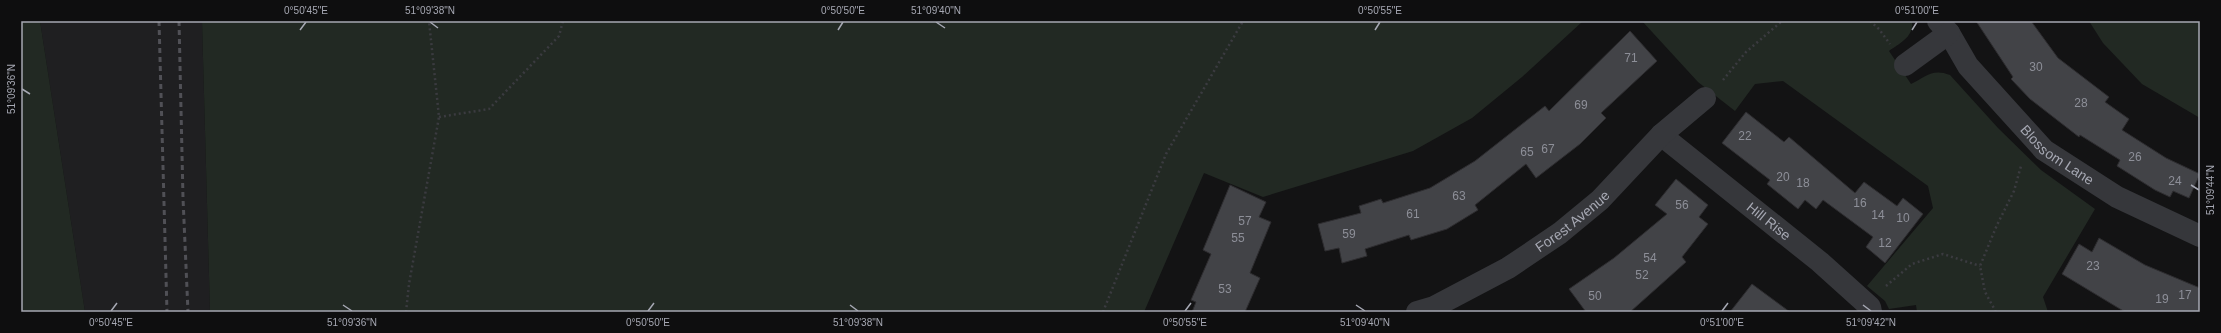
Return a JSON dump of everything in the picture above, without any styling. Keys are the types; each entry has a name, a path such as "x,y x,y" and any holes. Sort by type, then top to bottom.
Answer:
{"street":[{"name":"Blossom Lane","path":"1905,65 1943,27 1968,66 2044,150 2116,197 2200,236"},
{"name":"Forest Avenue","path":"1429,310 1508,268 1560,233 1600,200 1661,135 1705,98"},
{"name":"Hill Rise","path":"1661,135 1820,262 1868,307"}],"path":[{"path":"406,312 409,284 440,118 429,21"},
{"path":"440,118 489,109 559,36 564,21"},
{"path":"1103,312 1166,154 1243,21"},
{"path":"1705,98 1716,89 1746,52 1782,21"},
{"path":"1996,312 1985,292 1980,266 1997,224 2014,191 2030,135"},
{"path":"1868,307 1912,264 1943,254 1980,266"}],"shaded area":[{"path":"21,21 40,21 85,312 21,312"},
{"path":"40,21 202,21 210,312 85,312"},
{"path":"202,21 1583,21 1522,77 1472,118 1413,151 1263,197 1204,173 1144,312 210,312"},
{"path":"1642,21 1912,21 1912,27 1909,35 1889,51 1911,84 1929,74 1938,72 1950,75 1998,128 2041,170 2095,209 2043,297 2048,312 1917,312 1916,305 1889,309 1885,301 1867,286 1933,208 1928,186 1783,81 1755,84 1735,111 1698,82"},
{"path":"2089,21 2200,21 2200,118 2142,84 2103,43"}],"building":[{"path":"1976,21 2031,21 2058,58 2109,97 2105,102 2129,119 2122,130 2166,158 2200,174 2189,198 2173,191 2170,197 2155,190 2117,166 2120,160 2080,135 2079,137 2030,99 2011,79 2013,77"},
{"path":"1630,31 1657,61 1601,113 1606,118 1580,144 1536,178 1526,164 1475,205 1478,210 1447,229 1411,240 1409,235 1365,249 1367,256 1342,263 1339,248 1325,251 1318,224 1361,213 1359,206 1381,199 1383,203 1430,188 1475,161 1545,106 1549,111"},
{"path":"1746,112 1784,142 1789,137 1855,193 1864,182 1897,206 1903,198 1923,214 1885,263 1866,247 1873,237 1823,200 1816,209 1805,200 1798,209 1767,184 1770,180 1722,143"},
{"path":"1676,179 1708,205 1699,217 1708,224 1682,257 1686,262 1630,312 1586,312 1569,289 1614,258 1667,214 1655,205"},
{"path":"1230,185 1266,202 1259,217 1271,222 1250,273 1260,278 1245,312 1192,312 1196,302 1191,300 1211,254 1203,250"},
{"path":"2099,238 2145,265 2200,288 2200,312 2125,312 2062,274 2079,244 2092,252"},
{"path":"1752,284 1790,312 1730,312"}],"railway":[{"path":"159,21 167,312"},
{"path":"179,21 183,198 188,312"}]}
